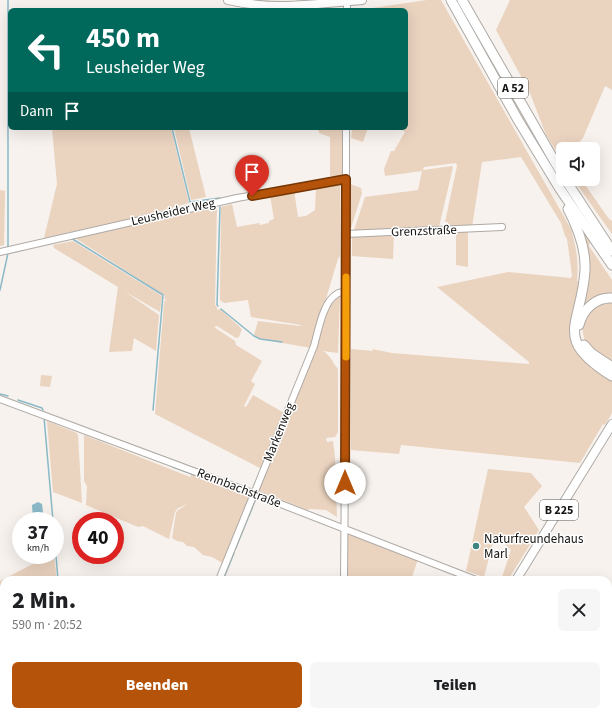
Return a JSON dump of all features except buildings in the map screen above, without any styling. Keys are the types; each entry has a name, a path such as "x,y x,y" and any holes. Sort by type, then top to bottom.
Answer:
{"highway":[{"name":"A 52","path":"451,0 518,120 560,189 612,265"},
{"name":"A 52","path":"462,0 556,164"},
{"path":"570,186 612,250"},
{"path":"560,189 579,232 585,258 583,290 574,327 576,340 581,351 587,358 612,376"},
{"path":"612,298 602,299 590,305 581,317 579,329 580,337 588,350 612,367"}],"main road":[{"path":"228,0 257,5 290,7 362,0"},
{"name":"B 225","path":"518,576 612,424"}],"street":[{"path":"344,576 346,130"},
{"name":"Leusheider Weg","path":"0,252 237,198 346,179"},
{"name":"Grenzstraße","path":"346,234 502,227"},
{"name":"Markenweg","path":"221,576 314,346 327,305 335,295 346,292"},
{"name":"Rennbachstraße","path":"0,399 255,494 466,576"}],"shaded area":[{"path":"427,0 441,0 571,229 577,255 577,281 580,281 573,313 580,355 595,370 612,380 612,413 605,425 603,424 580,463 401,445 399,454 351,450 351,349 373,351 372,349 392,353 529,364 529,362 437,287 508,272 571,278 572,275 567,239 561,223 521,157 482,162 472,227 447,229 448,222 445,222 457,166 456,163 424,167 423,170 453,167 439,227 436,229 357,232 354,230 365,197 418,190 422,171 385,176 384,169 391,151 394,151 405,132 402,130 408,130 408,8 373,8"},
{"path":"510,0 612,0 612,90 605,86 583,138 579,142 556,142 556,151 546,135 530,93 496,30"},
{"path":"52,130 171,130 189,203 142,216 44,238 57,184"},
{"path":"174,130 189,130 206,197 191,200"},
{"path":"318,130 343,130 344,178 330,176 330,137 319,133"},
{"path":"352,130 367,130 363,142 351,138"},
{"path":"340,183 340,256 311,348 260,339 254,335 258,321 301,325 251,317 248,300 224,303 220,300 221,207 232,204 237,227 259,223 260,225 269,223 269,221 274,219 270,195 294,190 298,217 306,216 315,210 316,186"},
{"path":"350,184 361,188 362,193 351,228 348,227"},
{"path":"578,186 586,186 609,219 612,221 612,234"},
{"path":"0,190 5,191 4,245 0,246"},
{"path":"217,205 215,305 217,310 220,309 242,329 239,337 236,338 217,326 214,327 235,341 236,345 262,361 251,381 255,384 244,406 246,407 253,395 284,413 262,469 155,414 164,302 166,300 164,298 165,296 75,238"},
{"path":"579,225 590,242 589,246 612,280 612,296 581,313 585,287"},
{"path":"468,231 468,267 456,265 456,232"},
{"path":"394,234 393,259 352,256 352,236"},
{"path":"73,241 162,296 160,312 124,291 159,315 156,351 134,338 132,351 109,352 118,287 54,248 53,245"},
{"path":"340,296 338,353 323,351 330,357 338,369 338,432 335,437 326,438 327,442 333,441 337,517 326,510 307,510 258,491 318,345 317,343 324,316 335,298"},
{"path":"612,301 612,363 599,356 585,343 582,328 583,322 596,305"},
{"path":"41,375 52,376 50,387 40,386"},
{"path":"47,421 77,433 82,503 53,492"},
{"path":"84,435 190,477 193,472 251,494 245,514 242,513 242,519 224,564 212,557 203,555 194,547 187,546 183,542 172,538 176,513 188,504 178,508 175,512 169,539 143,526 138,527 124,521 124,512 103,512 86,505 87,486 84,481"},
{"path":"488,469 531,473 542,486 524,507 539,530 510,576 502,576 511,550 504,543 494,539 484,576 466,571"},
{"path":"348,532 418,559 412,576 348,576"},
{"path":"33,564 55,564 57,576 10,576"}],"water":[{"path":"38,502 42,504 43,512 32,512 32,505"}],"waterway":[{"path":"8,0 8,249"},
{"path":"172,130 190,202 220,198 220,200"},
{"path":"218,306 220,207"},
{"path":"71,238 163,295 153,410"},
{"path":"8,253 19,251"},
{"path":"0,290 8,253"},
{"path":"221,309 254,336 260,339 282,342"},
{"path":"0,394 8,396"},
{"path":"18,400 42,408 43,410"},
{"path":"44,417 52,512"},
{"path":"98,439 113,444"},
{"path":"116,445 170,465"},
{"path":"173,467 251,496"},
{"path":"249,516 256,498"},
{"path":"235,550 248,518"},
{"path":"225,576 234,553"},
{"path":"57,564 58,576"}],"slow traffic":[{"path":"346,277 346,357"}],"place":[{"name":"Naturfreundehaus Marl","path":"476,546"}],"route":[{"path":"252,196 346,179 345,483"}]}
